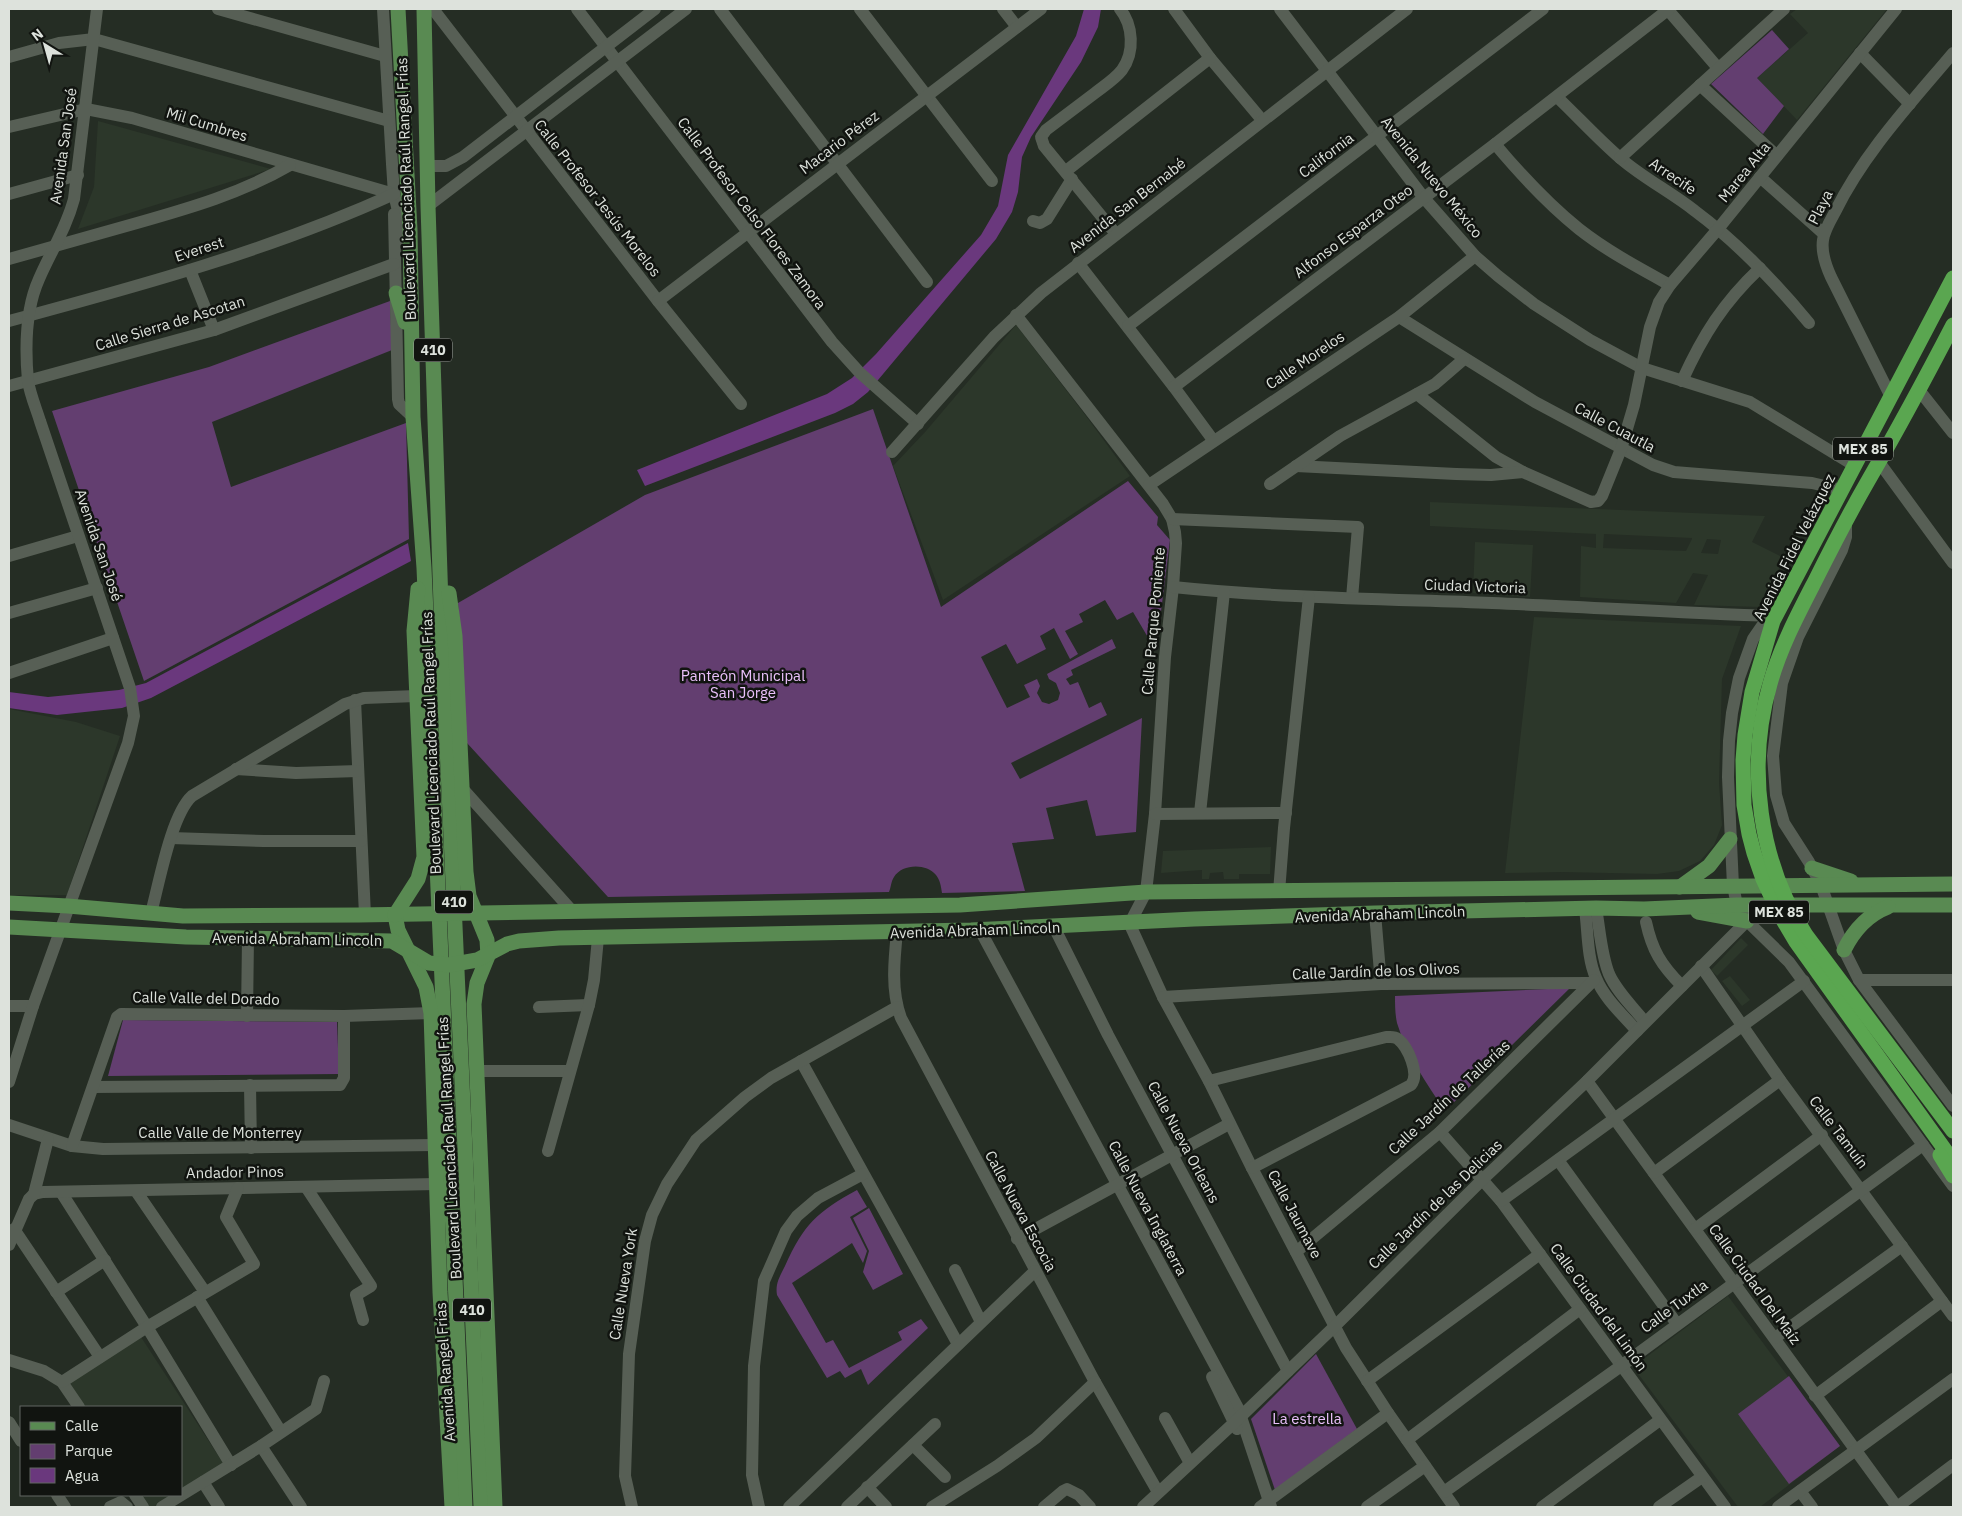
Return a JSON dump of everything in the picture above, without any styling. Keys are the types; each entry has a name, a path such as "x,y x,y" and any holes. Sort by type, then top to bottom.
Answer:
{"highway":[{"name":"Avenida Fidel Velázquez","path":"1752,736 1752,692 1775,618 1953,278"},
{"name":"MEX 85","path":"1953,325 1846,520 1802,606 1778,661 1743,760 1744,805 1749,834 1758,866 1788,929 1883,1062 1930,1142 1953,1161"},
{"name":"MEX 85","path":"1752,736 1764,825 1774,867 1784,894 1806,935 1953,1131"},
{"path":"1930,1142 1953,1176"}],"main road":[{"name":"Boulevard Licenciado Raúl Rangel Frías","path":"398,9 409,204 413,417 424,568 418,590 415,615 422,695 448,1115 465,1507"},
{"path":"414,9 416,59 420,71 425,78"},
{"name":"Boulevard Licenciado Raúl Rangel Frías","path":"424,9 428,206 440,563 481,1507"},
{"path":"396,293 411,341"},
{"path":"440,563 446,579 455,636 466,872 469,896 487,940 488,956 475,994 475,1023 495,1507"},
{"path":"395,915 418,879 424,857 421,797 422,695"},
{"path":"421,797 428,786 438,784 452,784 462,793"},
{"path":"421,797 426,809 442,812 456,805 462,793"},
{"path":"1680,886 1709,866 1730,839"},
{"path":"1812,868 1862,885"},
{"path":"1926,884 1933,894 1927,905"},
{"path":"9,903 184,916 395,915 960,905 1146,892 1953,884"},
{"path":"1950,905 1946,890 1953,884"},
{"name":"Avenida Abraham Lincoln","path":"9,927 186,937 392,940 429,962 449,965 468,963 488,956 501,947 519,941 559,938 976,930 1194,919 1375,913 1682,908 1737,905 1950,905"},
{"path":"1844,950 1864,921 1879,910 1893,905"},
{"path":"1682,908 1747,922"},
{"name":"Avenida Rangel Frías","path":"395,915 398,930 406,949 426,987 431,1018 441,1320 452,1507"},
{"path":"431,1018 444,1032 466,1029 475,1023"},
{"path":"433,1057 442,1040 447,1036 461,1036 476,1052"},
{"path":"468,1227 487,1327"},
{"path":"441,1320 452,1231"}],"street":[{"name":"Avenida San José","path":"9,1082 68,906 128,743 134,716 130,688 28,381 27,335 29,315 39,279 57,246 70,214 78,175 97,9"},
{"path":"218,9 385,56"},
{"name":"Boulevard Licenciado Raúl Rangel Frías","path":"383,9 394,194"},
{"name":"Calle Profesor Jesús Morelos","path":"433,9 658,301 740,404"},
{"name":"Calle Profesor Celso Flores Zamora","path":"577,9 809,315 860,373 918,424"},
{"path":"427,166 438,167 453,164 656,9"},
{"path":"428,206 686,9"},
{"path":"720,9 927,282"},
{"path":"860,9 992,180"},
{"path":"1003,9 1017,27"},
{"name":"Macario Pérez","path":"658,301 1041,9"},
{"path":"1116,234 1044,146 1041,137 1046,130 1113,79 1122,69 1128,58 1131,35 1128,23 1120,9"},
{"path":"1174,9 1210,58 1262,120"},
{"name":"Avenida Nuevo México","path":"1280,9 1424,198 1475,256 1515,290 1560,322 1642,368 1750,402 1854,466"},
{"name":"California","path":"1128,326 1543,9"},
{"path":"1669,9 1718,68"},
{"name":"Alfonso Esparza Oteo","path":"1174,387 1557,97 1669,9"},
{"path":"1620,158 1784,9"},
{"name":"Marea Alta","path":"1523,472 1591,502 1598,501 1602,496 1621,449 1634,405 1650,327 1659,302 1670,285 1718,229 1896,9"},
{"name":"Avenida San Bernabé","path":"892,452 1016,315 1078,263 1326,71 1398,11"},
{"path":"9,57 65,42 94,39 389,121"},
{"path":"1860,53 1910,104"},
{"name":"Playa","path":"1891,397 1825,264 1822,242 1838,205 1864,162 1953,53"},
{"path":"1033,221 1040,223 1047,219 1069,175 1210,58"},
{"path":"1700,84 1777,156"},
{"name":"Arrecife","path":"1557,97 1620,158 1718,229 1760,268 1809,323"},
{"name":"Mil Cumbres","path":"9,127 86,109 132,118 394,194"},
{"path":"1495,144 1526,181 1580,230 1615,254 1670,285"},
{"path":"9,259 171,213 235,192 269,177 290,165"},
{"path":"9,194 78,175"},
{"path":"1760,177 1824,234"},
{"path":"394,194 410,260"},
{"path":"394,194 398,399 399,404 413,417"},
{"name":"Everest","path":"9,321 190,270 350,214 394,194"},
{"name":"Calle Morelos","path":"1149,485 1213,440 1399,317 1475,256"},
{"path":"1078,263 1128,326 1213,440"},
{"name":"Calle Sierra de Ascotan","path":"9,386 214,330 394,264"},
{"path":"1682,381 1693,356 1723,307 1760,268"},
{"path":"190,270 214,330"},
{"name":"Calle Parque Poniente","path":"1016,315 1149,485 1172,519 1176,543 1173,587 1165,657 1155,814 1146,892"},
{"name":"Calle Cuautla","path":"1399,317 1535,402 1653,465 1674,472 1812,484 1842,490"},
{"path":"1270,484 1340,436 1435,384 1464,359"},
{"path":"1919,390 1953,433"},
{"path":"1417,394 1496,457 1523,472"},
{"path":"1879,462 1953,563"},
{"path":"1296,466 1491,475 1523,472"},
{"path":"1172,519 1358,527 1352,598"},
{"path":"1846,520 1846,537 1842,550 1806,620 1782,683 1775,734 1774,771 1779,809 1790,835 1821,885 1844,950 1859,980 1953,1106"},
{"path":"9,556 78,536"},
{"name":"Ciudad Victoria","path":"1173,587 1309,597 1535,605 1775,618"},
{"path":"9,613 96,588"},
{"path":"1200,813 1224,592"},
{"path":"1279,892 1309,597"},
{"path":"1775,618 1762,626 1754,639 1734,696 1728,772 1733,886 1737,905 1747,922 1789,962 1930,1142 1953,1186"},
{"path":"9,672 113,638"},
{"path":"151,913 171,838 188,800 345,704 355,700 375,697 422,695"},
{"path":"355,700 365,915"},
{"path":"236,769 296,773 358,771"},
{"path":"462,793 573,912"},
{"path":"1155,814 1286,813"},
{"path":"171,838 264,841 361,841"},
{"path":"1130,923 1146,892"},
{"path":"1591,908 1597,952 1593,981 1614,995 1641,1026"},
{"path":"1375,913 1381,984"},
{"path":"1646,922 1654,951 1664,967 1682,986"},
{"name":"Calle Jardín de las Delicias","path":"1143,1507 1288,1371 1482,1180 1587,1081 1747,922"},
{"name":"Calle Jaumave","path":"1130,923 1163,997 1209,1081 1334,1326 1388,1413 1454,1507"},
{"name":"Calle Nueva Orleans","path":"1054,927 1108,1034 1288,1371"},
{"name":"Calle Nueva Inglaterra","path":"976,930 1238,1419 1265,1506"},
{"name":"Calle Nueva Escocia","path":"896,932 894,968 897,1007 910,1037 1017,1239 1158,1492"},
{"path":"247,1016 248,937"},
{"path":"548,1151 589,1005 594,980 598,938"},
{"path":"1597,952 1610,975 1614,995"},
{"name":"Calle Tamuín","path":"1701,966 1780,1080 1862,1189 1953,1316"},
{"path":"1859,980 1953,980"},
{"name":"Calle Jardín de los Olivos","path":"1163,997 1381,984 1593,981"},
{"name":"Calle Jardín de Tallerías","path":"1296,1252 1440,1132 1593,981"},
{"path":"1501,1201 1742,1024 1804,981"},
{"path":"539,1007 589,1005"},
{"path":"9,1006 33,1006"},
{"name":"Calle Nueva York","path":"632,1507 625,1476 629,1354 645,1241 652,1215 668,1184 696,1140 745,1097 771,1078 897,1007"},
{"name":"Calle Valle del Dorado","path":"72,1146 116,1017 121,1014 431,1018"},
{"path":"93,1087 337,1086 342,1083 344,1078 344,1016"},
{"path":"1209,1081 1377,1039 1395,1037 1407,1052 1414,1073 1414,1082 1252,1168"},
{"path":"800,1061 958,1344"},
{"path":"477,1071 570,1071"},
{"path":"1654,1173 1780,1080"},
{"name":"Calle Ciudad Del Maíz","path":"1587,1081 1775,1338 1854,1451 1897,1507"},
{"path":"250,1085 251,1148"},
{"path":"1017,1239 1230,1124"},
{"name":"Calle Valle de Monterrey","path":"9,1125 72,1146 103,1149 435,1145"},
{"name":"Calle Ciudad del Limón","path":"1440,1132 1501,1201 1724,1507"},
{"path":"1695,1229 1822,1135"},
{"path":"9,1245 14,1229 29,1199 34,1194 48,1139"},
{"name":"Calle Tuxtla","path":"1444,1492 1621,1366 1862,1189 1930,1142"},
{"path":"1558,1160 1677,1324"},
{"path":"759,1507 752,1475 754,1376 764,1281 786,1230 798,1216 818,1198 863,1174"},
{"name":"Andador Pinos","path":"34,1194 43,1192 436,1184"},
{"path":"306,1186 371,1286 356,1295 363,1320"},
{"path":"62,1382 147,1327 254,1264 226,1217 238,1188"},
{"path":"136,1191 201,1295 281,1432"},
{"path":"61,1192 147,1327 231,1465"},
{"path":"14,1229 100,1357"},
{"path":"1775,1338 1902,1246"},
{"path":"1367,1381 1540,1254"},
{"path":"56,1292 105,1260"},
{"path":"955,1270 981,1322"},
{"path":"789,1507 1035,1271"},
{"path":"1815,1396 1942,1301"},
{"path":"1407,1440 1580,1309"},
{"path":"9,1360 44,1371 62,1382 78,1406"},
{"path":"1778,1507 1953,1379"},
{"path":"182,1495 261,1446 316,1409 324,1381"},
{"path":"932,1507 997,1466 1036,1438 1095,1382"},
{"path":"1265,1506 1388,1413"},
{"path":"1165,1418 1190,1463"},
{"path":"1542,1507 1660,1420"},
{"path":"9,1422 20,1439"},
{"path":"847,1507 934,1424"},
{"path":"914,1445 945,1477"},
{"path":"261,1446 301,1507"},
{"path":"1897,1507 1953,1465"},
{"path":"1367,1507 1425,1466"},
{"path":"1659,1507 1702,1477"},
{"path":"203,1482 219,1507"},
{"path":"867,1487 886,1507"},
{"path":"1044,1507 1067,1489 1079,1495 1090,1507"},
{"path":"1800,1491 1812,1507"},
{"path":"58,1496 65,1507"},
{"path":"136,1496 143,1507"},
{"path":"162,1507 180,1496"},
{"path":"110,1507 116,1503 125,1505"}],"shaded area":[{"path":"1797,9 1887,9 1797,120 1757,78 1808,33 1790,14"},
{"path":"98,121 271,169 78,229 94,187"},
{"path":"1016,325 1130,476 943,600 893,466 926,431"},
{"path":"1430,502 1765,516 1752,542 1784,558 1761,607 1694,605 1708,575 1693,573 1676,603 1580,597 1581,546 1596,548 1596,534 1430,526","holes":["1604,534 1692,538 1692,539 1686,551 1603,548","1707,539 1721,540 1718,554 1701,553"]},
{"path":"1475,542 1533,545 1530,597 1473,593"},
{"path":"1534,617 1741,626 1722,679 1719,783 1722,825 1714,845 1700,861 1679,871 1657,874 1505,873"},
{"path":"9,709 76,722 120,736 67,895 9,895"},
{"path":"1271,847 1270,874 1239,874 1239,879 1224,879 1223,872 1210,873 1209,879 1202,879 1202,870 1161,873 1163,851"},
{"path":"1741,938 1748,945 1717,976 1711,970"},
{"path":"1730,976 1750,1000 1742,1006 1722,981"},
{"path":"1728,1296 1840,1446 1760,1507 1738,1507 1633,1367"},
{"path":"139,1334 223,1463 182,1489 182,1406 82,1406 67,1383"},
{"path":"141,1496 172,1496 154,1507 148,1507"}],"green space":[{"path":"1772,30 1789,49 1757,78 1784,106 1763,134 1711,84"},
{"path":"390,301 392,350 212,422 231,487 406,423 409,539 144,681 52,411 209,367"},
{"name":"Panteón Municipal San Jorge","path":"873,409 941,607 1128,481 1158,517 1157,525 1170,540 1156,651 1133,612 1117,620 1105,600 1079,614 1083,622 1065,631 1078,654 1070,659 1054,628 1040,636 1046,649 1017,664 1006,644 981,657 1007,708 1030,697 1024,685 1037,679 1040,686 1037,693 1042,702 1049,704 1058,700 1060,693 1056,683 1049,679 1047,674 1112,639 1116,648 1071,670 1073,675 1066,679 1070,685 1078,682 1089,708 1101,702 1107,715 1011,763 1020,779 1142,718 1136,832 1096,836 1087,800 1046,808 1054,839 1012,843 1025,891 942,893 939,881 932,871 920,867 908,867 898,873 893,879 889,892 608,897 467,743 458,603 645,495"},
{"path":"1570,988 1445,1111 1411,1057 1396,1020 1395,996"},
{"path":"123,1020 337,1022 339,1074 108,1076"},
{"path":"857,1190 867,1207 850,1217 867,1251 863,1263 852,1243 792,1283 826,1343 833,1340 849,1368 902,1340 898,1332 921,1319 928,1328 868,1385 861,1369 845,1378 840,1371 827,1378 777,1295 777,1284 781,1273 806,1229 813,1220 832,1205"},
{"path":"869,1208 903,1274 873,1290 863,1272 869,1251 853,1218"},
{"name":"La estrella","path":"1316,1354 1357,1429 1275,1490 1251,1419"},
{"path":"1789,1376 1840,1446 1789,1484 1738,1414"}],"water":[{"path":"1084,9 1101,9 1098,27 1081,62 1031,137 1022,157 1018,192 1012,212 996,239 868,392 853,404 835,413 645,486 637,470 827,394 852,378 876,354 981,235 998,206 1008,155 1076,36"},
{"path":"408,543 411,561 151,698 122,708 57,715 9,708 9,692 48,697 119,690 146,683"}]}
